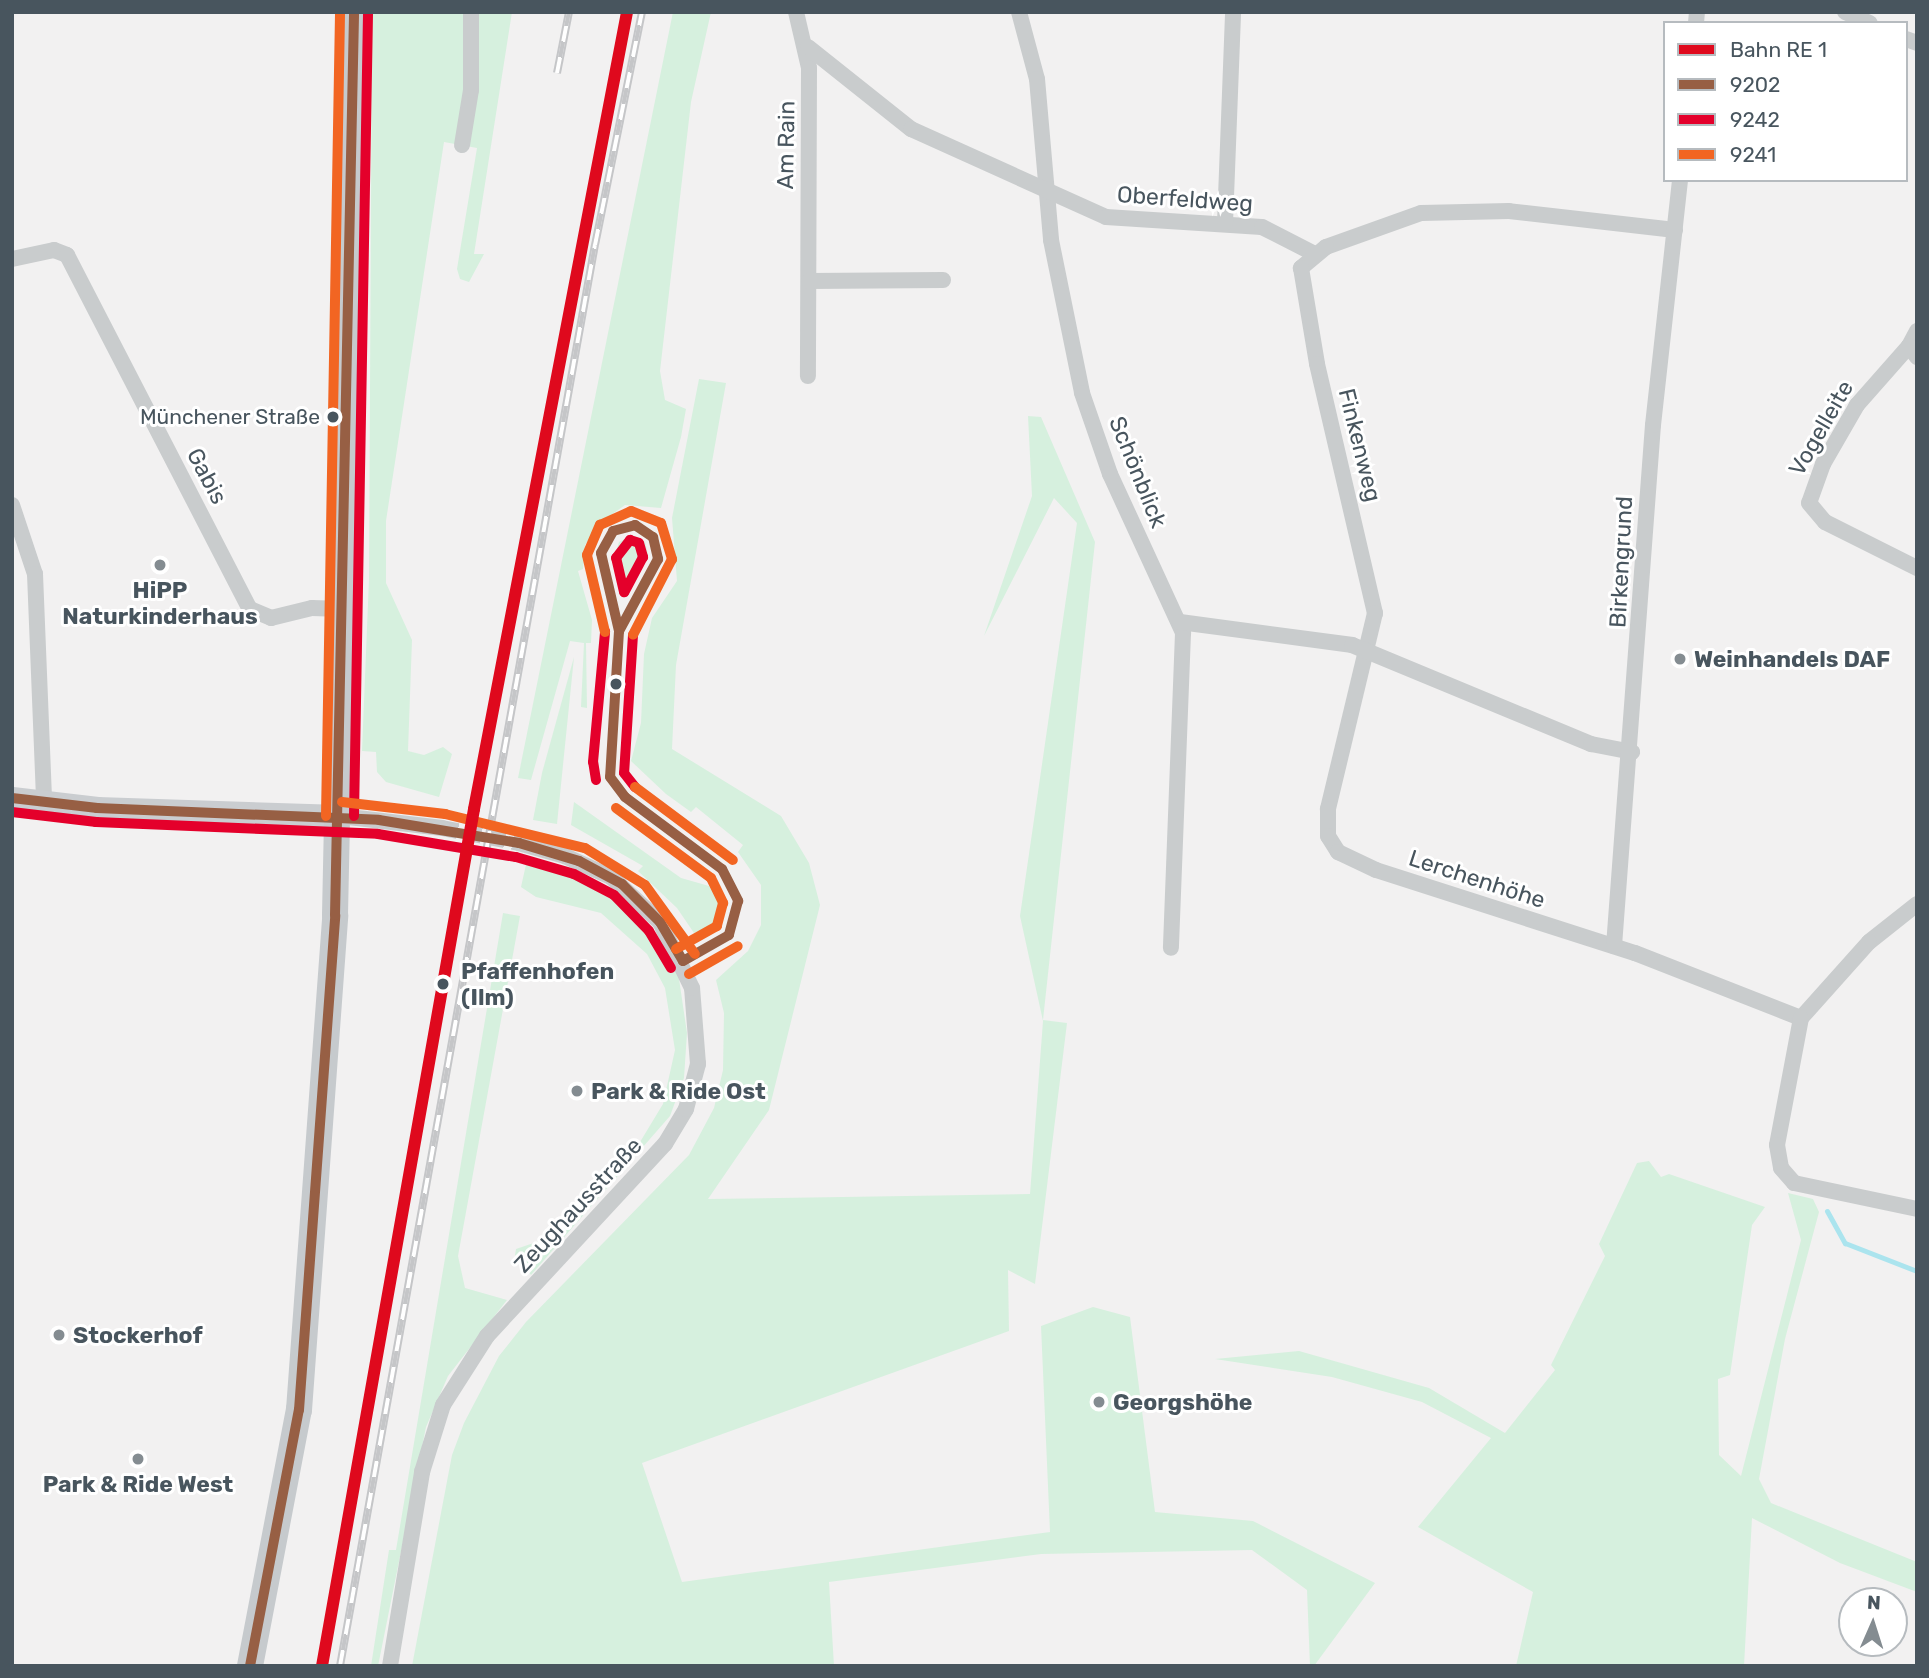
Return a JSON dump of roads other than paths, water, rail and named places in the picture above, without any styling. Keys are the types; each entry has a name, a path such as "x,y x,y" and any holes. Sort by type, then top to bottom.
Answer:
{"main road":[{"path":"250,1666 302,1386 340,817 354,12"},
{"path":"12,798 44,803 340,817"}],"street":[{"path":"462,145 471,90 471,12"},
{"name":"Am Rain","path":"796,12 808,47 808,376"},
{"name":"Schönblick","path":"1019,12 1037,79 1046,190 1059,290 1082,393 1110,474 1180,622 1171,948"},
{"path":"1225,223 1233,12"},
{"path":"1845,12 1865,21"},
{"name":"Oberfeldweg","path":"808,47 911,129 1046,190 1127,222 1225,223 1280,233 1315,254"},
{"name":"Birkengrund","path":"1614,946 1632,752 1651,451 1680,182"},
{"path":"1315,254 1421,213 1453,210 1675,230"},
{"name":"Gabis","path":"12,259 64,251 250,609 271,618 312,608 343,609"},
{"name":"Finkenweg","path":"1315,254 1301,268 1301,279 1373,587 1369,651"},
{"path":"809,281 943,280"},
{"path":"1913,352 1917,331"},
{"name":"Vogelleite","path":"1913,352 1857,405 1823,464 1809,503 1825,522 1917,568"},
{"path":"12,505 35,574 44,803"},
{"path":"1180,622 1369,651 1591,744 1632,752"},
{"name":"Lerchenhöhe","path":"1369,651 1328,809 1328,836 1338,852 1462,899 1614,946 1801,1018"},
{"path":"340,817 442,828"},
{"name":"Zeughausstraße","path":"390,1666 422,1472 447,1396 487,1336 665,1144 686,1109 698,1064 692,988 660,922 611,877 565,856 519,843"},
{"path":"1917,904 1870,942 1801,1018 1777,1145 1781,1168 1794,1182 1917,1209"}],"waterway":[{"path":"1827,1211 1845,1243 1917,1271"}],"tunnel":[{"path":"442,828 519,843"}],"railway":[{"path":"557,73 569,12"},
{"path":"340,1666 595,245 642,12"}],"place":[{"name":"Münchener Straße","path":"333,417"},
{"name":"HiPP Naturkinderhaus","path":"160,565"},
{"name":"Weinhandels DAF","path":"1680,659"},
{"name":"Pfaffenhofen (Ilm)","path":"443,984"},
{"name":"Park & Ride Ost","path":"577,1091"},
{"name":"Stockerhof","path":"59,1335"},
{"name":"Georgshöhe","path":"1099,1402"},
{"name":"Park & Ride West","path":"138,1459"}]}
